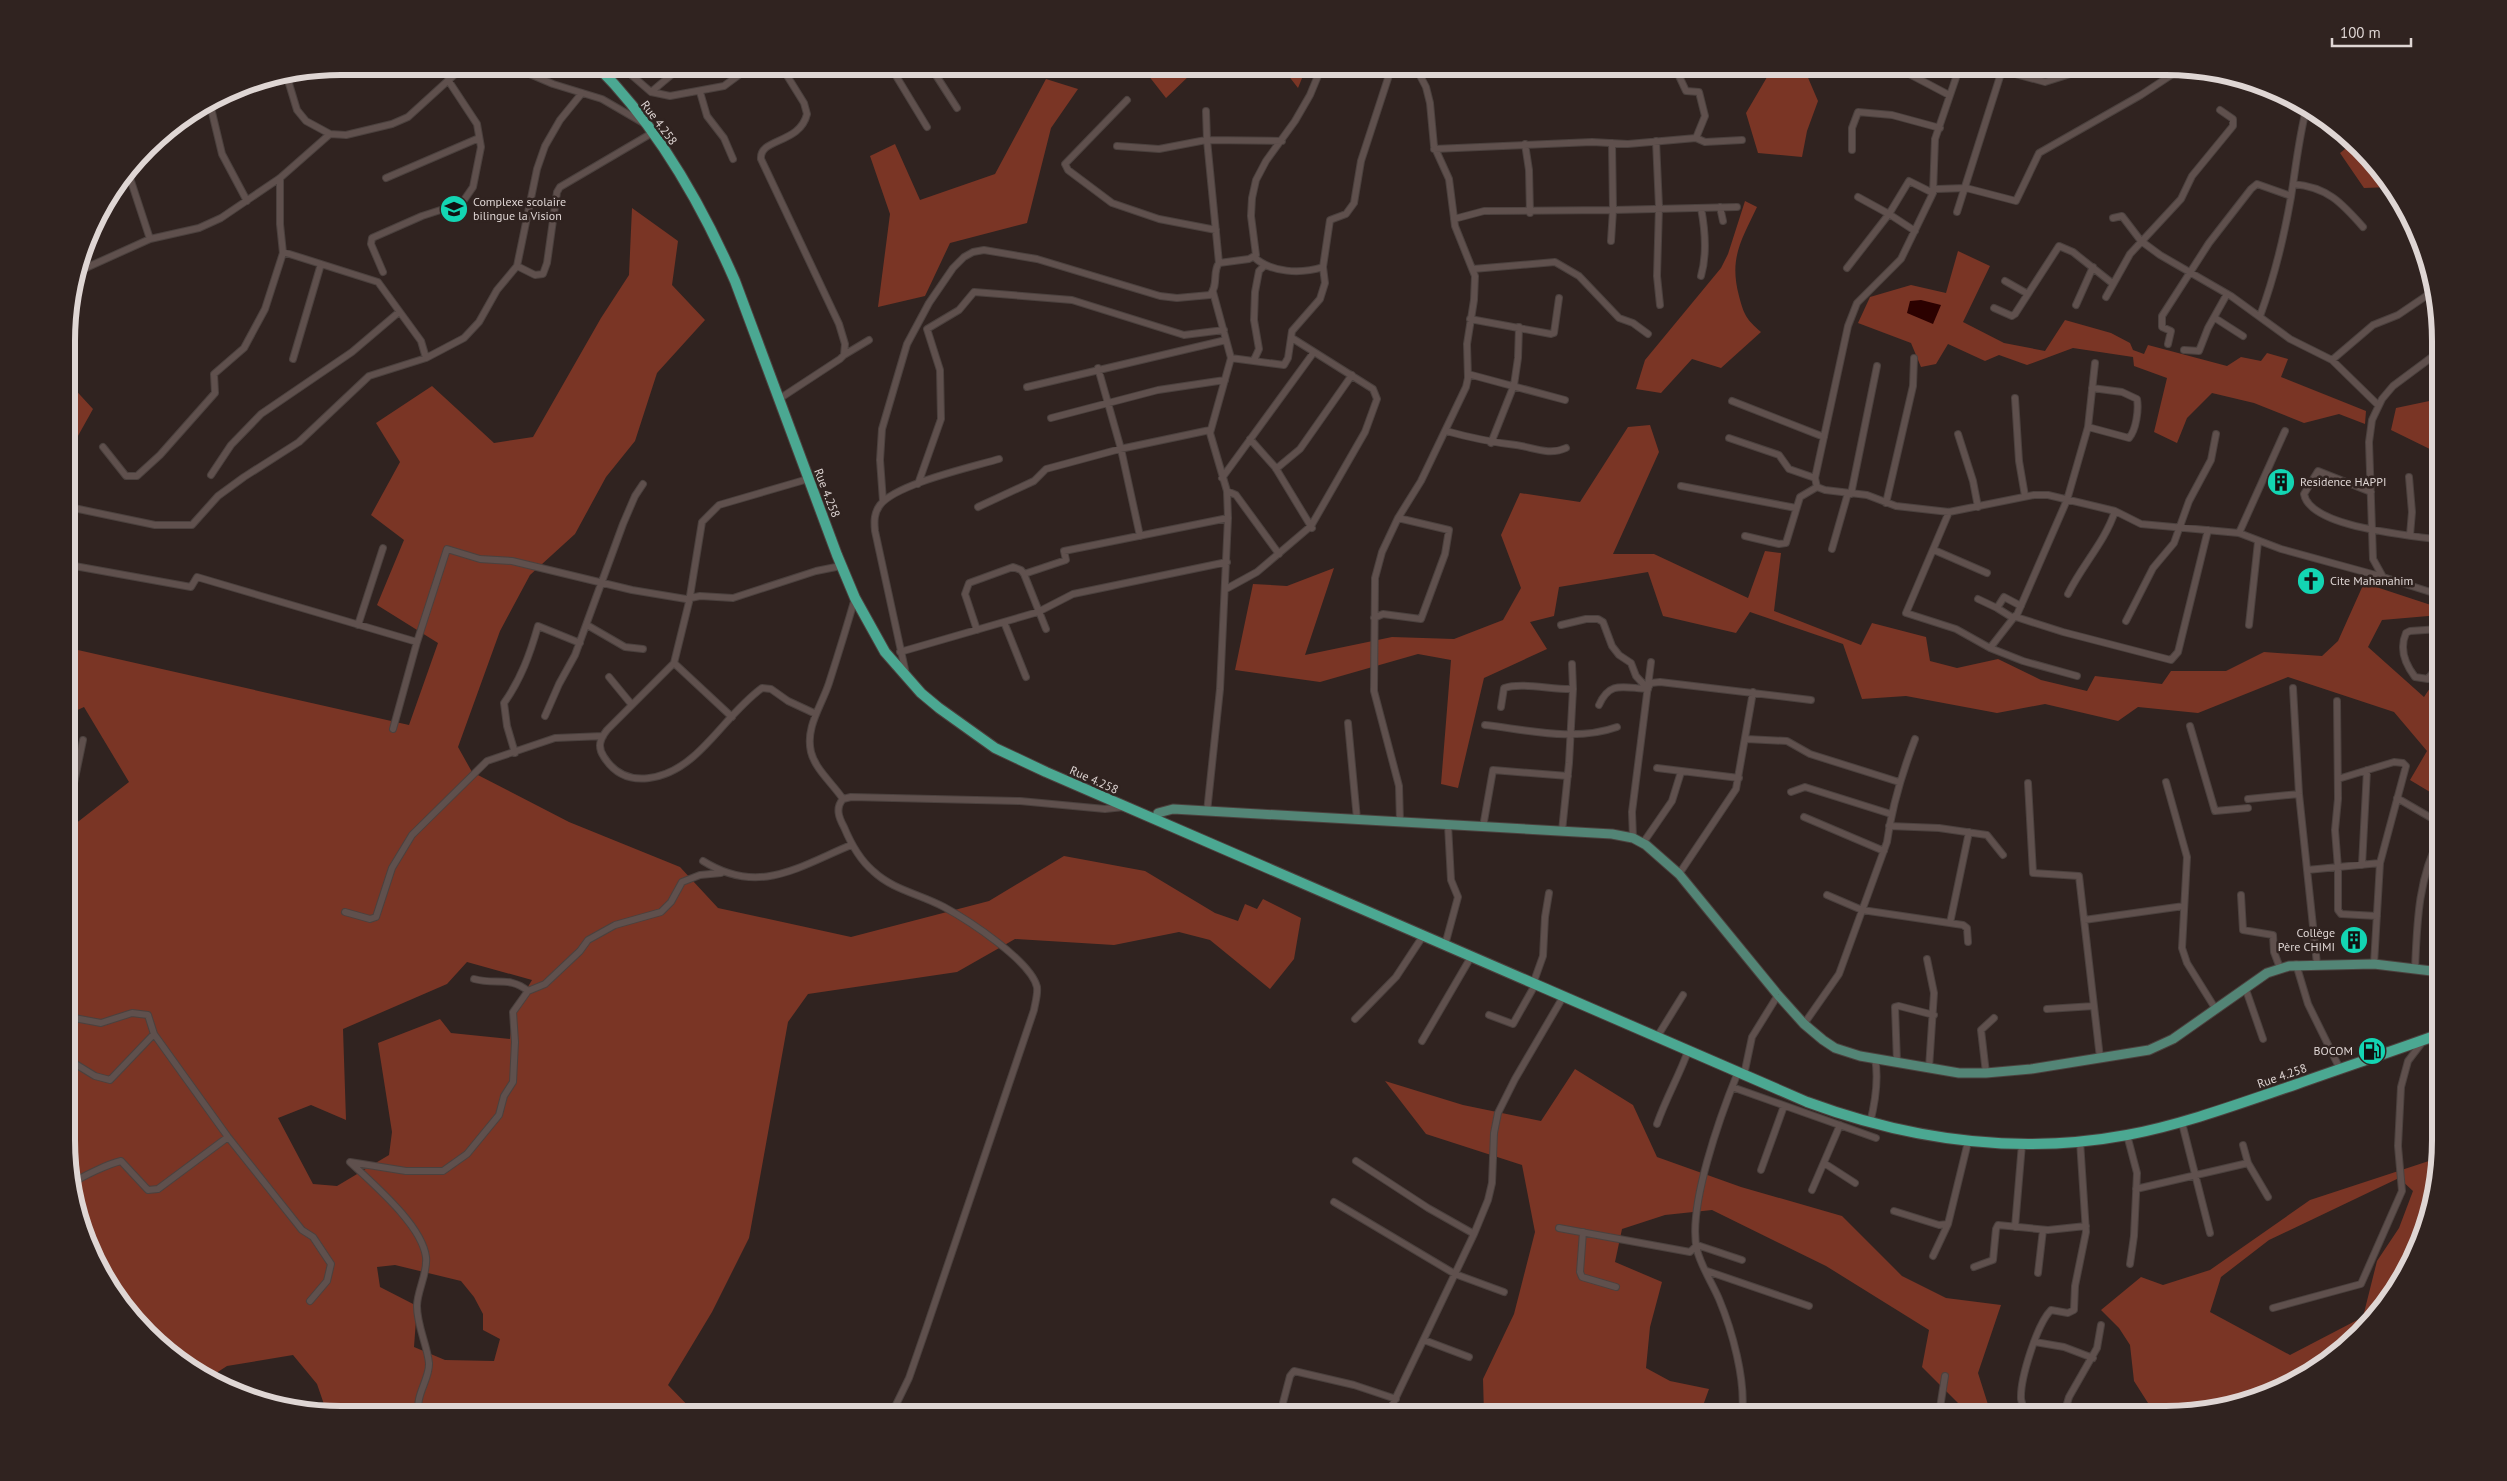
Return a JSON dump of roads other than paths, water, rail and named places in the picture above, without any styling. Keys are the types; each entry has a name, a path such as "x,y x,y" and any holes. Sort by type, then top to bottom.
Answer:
{"highway":[{"name":"Rue 4.258","path":"608,75 650,129 685,181 720,245 841,566 875,636 907,677 938,708 995,748 1125,807 1155,815 1423,936 1807,1102 1870,1123 1910,1133 1968,1142 2022,1144 2080,1141 2127,1135 2182,1123 2432,1037"}],"main road":[{"path":"1155,815 1173,809 1612,834 1632,838 1643,843 1679,874 1778,995 1804,1024 1835,1048 1875,1058 1958,1073 1986,1073 2150,1050 2173,1039 2246,987 2280,968 2296,964 2374,964 2432,971"}],"street":[{"path":"288,80 296,110 316,128 330,134 346,135 401,120 415,112 454,75"},
{"path":"518,266 535,275 543,274 547,263 557,192 560,187 650,129 602,99 553,84 532,75"},
{"path":"635,75 651,92 670,96 700,92 730,83 739,75"},
{"path":"651,92 671,75"},
{"path":"787,75 804,103 807,114 798,132 765,147 761,152 761,159 839,324 845,344 844,355"},
{"path":"895,75 927,127"},
{"path":"936,75 958,108"},
{"path":"1254,258 1256,252 1251,216 1252,198 1262,168 1282,141 1310,94 1318,75"},
{"path":"1231,358 1284,365 1292,338 1292,331 1320,299 1325,283 1323,267 1330,220 1346,214 1354,203 1361,161 1389,75"},
{"path":"1400,822 1400,786 1374,691 1375,578 1382,552 1398,518 1421,481 1466,387 1468,374 1467,344 1475,287 1473,269 1460,240 1454,219 1449,180 1434,149 1430,103 1426,87 1420,75"},
{"path":"1680,75 1686,91 1699,92 1705,116 1696,138"},
{"path":"1911,75 1949,95"},
{"path":"1816,487 1815,478 1848,326 1857,303 1901,259 1935,191 1935,139 1957,75"},
{"path":"1957,212 2000,75"},
{"path":"2024,75 2045,82 2067,75"},
{"path":"1848,268 1889,214 1908,180 1935,191 1966,188 2016,201 2039,152 2141,95 2171,75"},
{"path":"383,272 371,244 372,238 422,216 462,203 473,187 481,148 479,138 473,114 448,80"},
{"path":"700,92 707,116 724,138 733,159"},
{"path":"75,508 155,526 192,525 218,496 299,442 369,376 426,358 464,338 479,322 497,290 518,266 537,169 545,146 560,120 582,93"},
{"path":"1127,100 1065,164 1068,170 1112,203 1159,219 1216,230"},
{"path":"211,109 222,154 247,201"},
{"path":"2106,297 2112,283 2141,241 2181,198 2192,176 2233,126 2233,119 2220,110"},
{"path":"1206,111 1206,140 1219,263 1213,292 1231,358 1210,430 1227,492 1228,518 1220,689 1207,812"},
{"path":"1852,150 1852,128 1858,112 1892,115 1940,127"},
{"path":"2260,316 2274,277 2291,196 2298,142 2305,115"},
{"path":"86,267 150,239 199,228 221,218 280,178 330,134"},
{"path":"386,178 479,138"},
{"path":"1434,149 1696,138 1705,142 1742,140"},
{"path":"1117,146 1159,149 1206,140 1282,141"},
{"path":"1656,141 1659,208 1657,276 1660,306"},
{"path":"1611,242 1613,210 1612,143"},
{"path":"1525,144 1529,170 1530,213"},
{"path":"130,178 150,239"},
{"path":"103,448 126,476 136,476 166,448 215,393 214,374 244,348 265,309 283,252 280,178"},
{"path":"2168,344 2171,332 2162,328 2162,318 2208,243 2255,184 2291,196"},
{"path":"2293,184 2324,190 2363,227"},
{"path":"1858,197 1889,214 1914,231"},
{"path":"1720,207 1724,221"},
{"path":"1454,219 1484,211 1530,213 1737,207"},
{"path":"1701,208 1704,223 1704,266 1701,276"},
{"path":"2113,218 2122,216 2141,241 2227,294 2290,339 2332,360 2378,405"},
{"path":"1994,308 2013,315 2059,246 2073,252 2112,283"},
{"path":"883,501 880,460 882,429 907,344 929,303 953,268 973,252 984,250 1037,259 1160,296 1206,296 1213,292"},
{"path":"283,252 378,282 421,340 426,358"},
{"path":"1219,263 1254,258 1264,266 1307,272 1323,267"},
{"path":"1473,269 1555,262 1579,276 1619,318 1634,323 1648,334"},
{"path":"293,359 322,264"},
{"path":"1254,360 1259,349 1254,320 1255,292 1259,271 1264,266"},
{"path":"2076,305 2093,267"},
{"path":"2006,281 2028,294"},
{"path":"918,484 941,419 940,370 927,329 959,310 974,292 1072,300 1184,334 1224,330"},
{"path":"2184,350 2199,352 2208,328 2227,294"},
{"path":"2332,360 2373,325 2398,315 2428,295"},
{"path":"1470,319 1554,333 1559,298"},
{"path":"211,475 231,445 261,414 352,352 399,312"},
{"path":"2215,318 2243,336"},
{"path":"1491,443 1514,385 1518,358 1519,327"},
{"path":"1226,589 1257,572 1311,527 1365,432 1376,399 1373,389 1292,338"},
{"path":"779,399 869,340"},
{"path":"1027,387 1226,340"},
{"path":"1222,478 1314,352"},
{"path":"2383,577 2373,559 2370,431 2378,405 2393,386 2432,357"},
{"path":"1886,503 1913,386 1914,358"},
{"path":"1990,648 2021,606 2067,500 2088,427 2094,363"},
{"path":"1832,549 1850,494 1877,366"},
{"path":"1098,369 1121,449 1140,536"},
{"path":"1468,374 1565,400"},
{"path":"1276,469 1300,449 1352,375"},
{"path":"1051,418 1158,390 1225,380"},
{"path":"2088,427 2129,438 2138,408 2137,399 2131,395 2092,388"},
{"path":"2015,398 2019,461 2025,496"},
{"path":"1732,401 1824,437"},
{"path":"978,507 1034,481 1046,470 1121,449 1210,430"},
{"path":"1446,431 1491,443 1547,452 1566,448"},
{"path":"2240,533 2285,431"},
{"path":"1958,434 1973,481 1978,507"},
{"path":"2126,622 2153,568 2174,543 2182,527 2189,501 2210,460 2216,434"},
{"path":"1729,438 1779,456 1789,469 1815,478"},
{"path":"1250,439 1276,469 1311,527"},
{"path":"907,677 900,652 875,530 874,516 883,501 918,484 999,459"},
{"path":"2371,492 2318,471 2304,494 2307,502 2328,517 2373,529 2432,539"},
{"path":"2409,477 2412,512 2410,535"},
{"path":"808,478 719,505 702,522 690,599 674,663 603,736 599,748 609,765 622,775 646,780 676,768 693,757 757,692 766,688 816,714"},
{"path":"545,716 580,644 634,496 643,484"},
{"path":"1680,486 1796,508"},
{"path":"1745,536 1779,544 1786,543 1800,497 1816,487 1850,494 1867,495 1902,508 1949,512 2025,496 2042,495 2115,511 2141,524 2240,533 2258,542 2383,577 2432,593"},
{"path":"1227,492 1236,495 1279,554"},
{"path":"2068,594 2079,571 2089,560 2107,530 2115,511"},
{"path":"1949,512 1906,613 1956,629 1990,648 2023,661 2077,676"},
{"path":"1024,574 1066,560 1064,551 1228,518"},
{"path":"1374,618 1383,614 1422,619 1445,554 1449,530 1398,518"},
{"path":"1978,599 2018,618 2038,625 2171,660 2178,652 2208,530"},
{"path":"2249,625 2258,542"},
{"path":"358,625 383,548"},
{"path":"393,729 417,642 447,550 480,559 512,561 632,590 690,599 700,596 733,598 816,571 841,566"},
{"path":"1934,550 1987,573"},
{"path":"900,652 1038,612 1073,594 1227,562"},
{"path":"75,566 191,588 197,577 417,642"},
{"path":"977,630 965,594 969,583 1013,567 1021,570 1024,574 1046,628"},
{"path":"1996,608 2004,596 2021,606"},
{"path":"843,799 811,753 810,740 816,714 827,688 855,598"},
{"path":"1561,625 1592,619 1598,619 1603,622 1612,646 1619,655 1631,663 1636,676 1648,689"},
{"path":"1004,622 1026,677"},
{"path":"587,625 626,647 643,649"},
{"path":"514,753 506,726 504,703 524,667 538,626 580,644"},
{"path":"2432,629 2410,630 2406,632 2402,644 2408,668 2415,677 2428,679 2432,674"},
{"path":"1632,838 1632,812 1651,662"},
{"path":"674,663 732,716"},
{"path":"1562,831 1568,776 1573,689 1572,664"},
{"path":"609,676 632,705"},
{"path":"1648,689 1651,683 1660,682 1705,689 1754,692 1811,700"},
{"path":"1501,707 1504,688 1513,686 1553,690 1573,689"},
{"path":"1600,705 1604,692 1610,688 1648,689"},
{"path":"2293,688 2299,794 2317,964"},
{"path":"1679,874 1733,794 1739,778 1754,692"},
{"path":"2337,702 2338,779 2335,830 2339,912 2378,916"},
{"path":"1348,722 1357,819"},
{"path":"1485,725 1569,734 1588,734 1617,727"},
{"path":"2190,726 2215,811 2248,808"},
{"path":"345,912 370,919 376,916 392,868 412,835 488,761 555,738 603,736"},
{"path":"1746,739 1786,741 1810,754 1899,782"},
{"path":"1804,1024 1839,974 1884,850 1899,782 1915,739"},
{"path":"75,778 83,740"},
{"path":"2338,779 2394,762 2406,764 2380,862 2374,964"},
{"path":"1657,768 1739,778"},
{"path":"1483,827 1493,770 1568,776"},
{"path":"2362,865 2367,770"},
{"path":"1643,843 1672,801 1681,772"},
{"path":"2166,782 2186,851 2182,948 2187,963 2215,1008"},
{"path":"2028,783 2033,873 2080,876 2100,1058"},
{"path":"1792,792 1805,787 1891,814"},
{"path":"2248,799 2299,794"},
{"path":"895,1406 909,1378 1034,1010 1036,987 1029,970 1022,962 943,906 888,882 873,872 851,845 838,814 838,806 843,799 851,797 1011,801 1099,809 1125,807"},
{"path":"2397,798 2432,818"},
{"path":"1804,817 1884,850"},
{"path":"1445,945 1456,911 1458,897 1451,880 1448,825"},
{"path":"1889,826 1939,828 1987,835 2003,855"},
{"path":"1950,923 1969,832"},
{"path":"418,1406 429,1363 421,1337 417,1306 426,1257 416,1232 398,1208 350,1162 406,1171 443,1171 467,1154 499,1115 504,1096 514,1082 515,1042 512,1012 528,991 545,984 580,951 588,940 615,925 661,912 671,902 682,882 700,875 722,873 760,879 774,877 851,845"},
{"path":"2415,969 2420,901 2427,870 2432,858"},
{"path":"703,861 722,873"},
{"path":"2307,870 2380,862"},
{"path":"1489,1016 1513,1024 1534,984 1543,956 1545,917 1549,893"},
{"path":"1827,895 1862,910 1966,926 1968,942"},
{"path":"2241,895 2243,930 2273,935 2274,952 2280,968"},
{"path":"2084,920 2184,906"},
{"path":"1355,1019 1396,977 1423,936"},
{"path":"1422,1041 1471,957"},
{"path":"1926,959 1934,993 1929,1068"},
{"path":"2296,964 2308,1004 2340,1070"},
{"path":"474,979 484,982 518,982 528,991"},
{"path":"2246,987 2263,1038"},
{"path":"1657,1037 1683,995"},
{"path":"1742,1406 1742,1389 1726,1315 1697,1245 1695,1232 1697,1209 1719,1118 1732,1087 1741,1074 1752,1037 1778,995"},
{"path":"1392,1406 1474,1234 1491,1191 1498,1113 1515,1079 1563,997"},
{"path":"1898,1062 1894,1007 1899,1006 1934,1015"},
{"path":"2047,1009 2094,1006"},
{"path":"75,1018 101,1023 132,1013 148,1015 154,1034 228,1137 302,1230 313,1238 331,1264 327,1281 310,1302"},
{"path":"1986,1073 1981,1030 1994,1018"},
{"path":"77,1065 95,1076 110,1080 154,1034"},
{"path":"2273,1308 2361,1284 2402,1191 2398,1146 2402,1086 2408,1061 2425,1040"},
{"path":"1657,1124 1688,1051"},
{"path":"1870,1123 1874,1107 1877,1068 1875,1058"},
{"path":"1732,1087 1876,1138"},
{"path":"1761,1170 1784,1106"},
{"path":"2182,1123 2210,1233"},
{"path":"1812,1190 1840,1125"},
{"path":"2127,1135 2136,1165 2130,1264"},
{"path":"78,1180 108,1163 121,1161 148,1190 158,1189 228,1137"},
{"path":"2024,1406 2022,1393 2027,1365 2041,1325 2052,1310 2073,1313 2075,1286 2085,1242 2086,1226 2080,1141"},
{"path":"1933,1256 1948,1224 1968,1142"},
{"path":"2015,1226 2022,1144"},
{"path":"2243,1145 2248,1163 2268,1197"},
{"path":"1356,1161 1428,1208 1474,1234"},
{"path":"1824,1163 1855,1183"},
{"path":"2136,1189 2248,1163"},
{"path":"1334,1202 1455,1274 1504,1292"},
{"path":"1894,1211 1939,1224 1948,1224"},
{"path":"1974,1267 1993,1260 1997,1226 2015,1226 2043,1230 2086,1226"},
{"path":"1559,1228 1630,1240 1680,1252 1690,1252 1697,1245"},
{"path":"2038,1273 2043,1230"},
{"path":"1583,1232 1580,1272 1582,1277 1616,1287"},
{"path":"1697,1245 1742,1260"},
{"path":"1707,1271 1809,1306"},
{"path":"2066,1406 2069,1397 2093,1358 2097,1348 2101,1325"},
{"path":"1424,1340 1469,1357"},
{"path":"2035,1342 2064,1347 2093,1358"},
{"path":"1282,1406 1290,1376 1294,1371 1354,1385 1396,1399"},
{"path":"1940,1406 1945,1376"}],"place":[{"name":"Complexe scolaire bilingue la Vision","path":"454,209"},
{"name":"Residence HAPPI","path":"2281,482"},
{"name":"Cite Mahanahim","path":"2311,581"},
{"name":"Collège Père CHIMI","path":"2354,940"},
{"name":"BOCOM","path":"2372,1051"}]}
